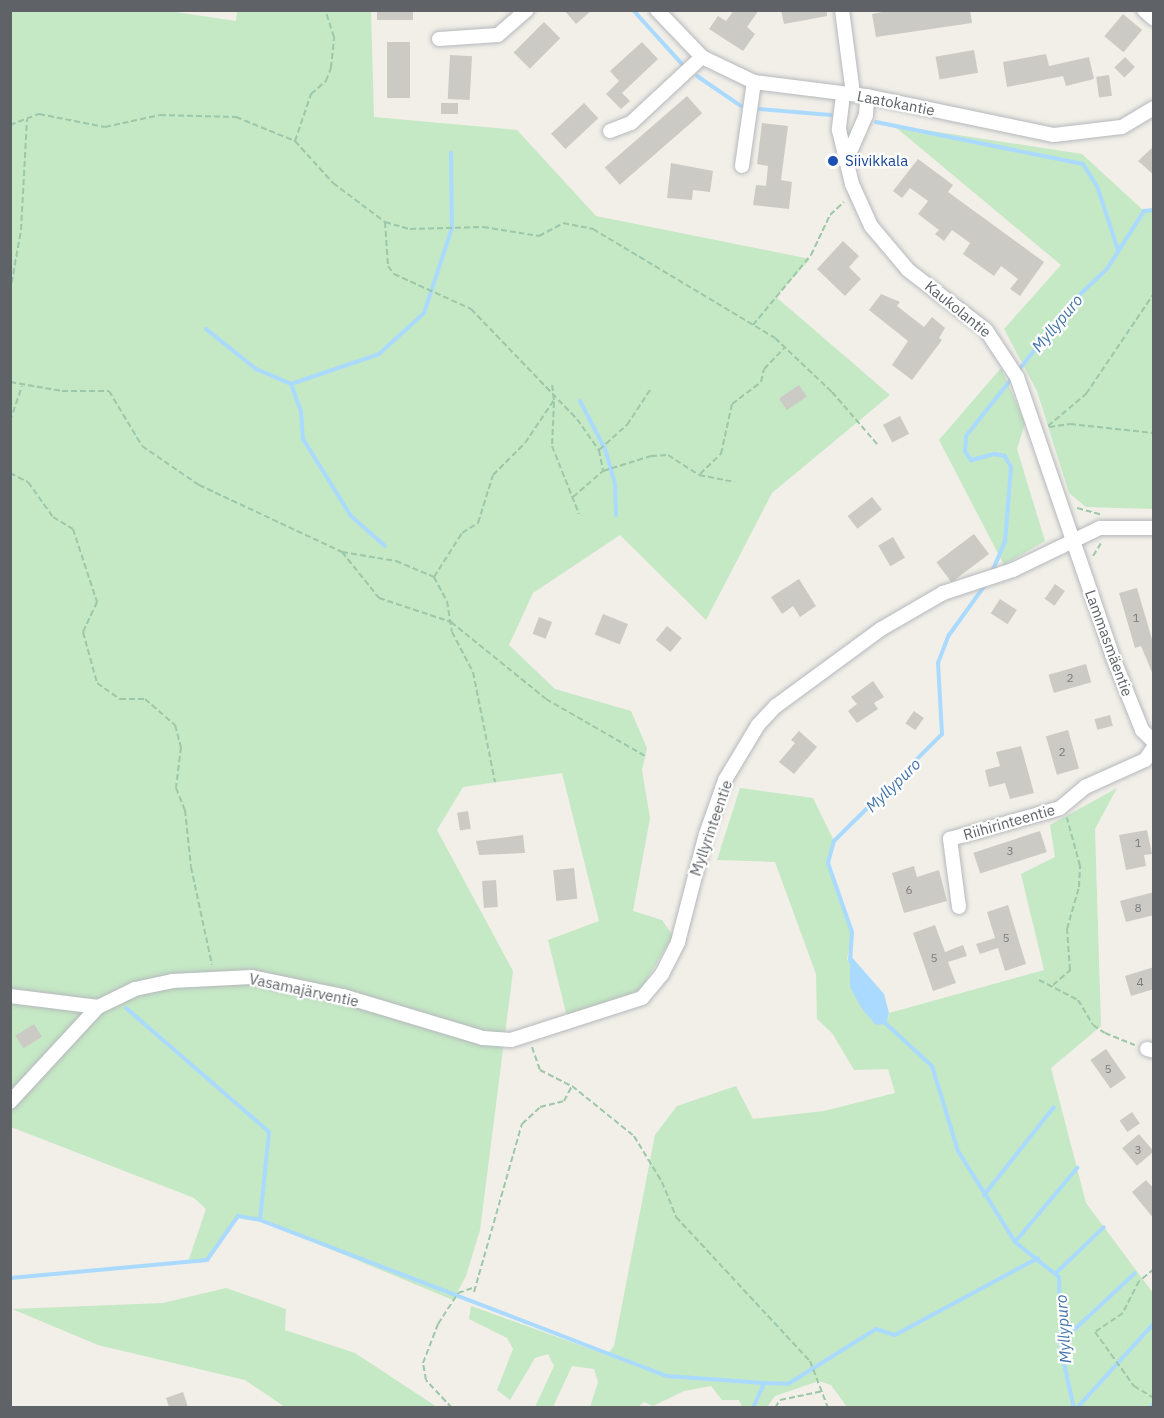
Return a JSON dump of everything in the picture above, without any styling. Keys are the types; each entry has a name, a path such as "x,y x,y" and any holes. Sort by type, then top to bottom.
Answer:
{"street":[{"path":"439,39 498,35 527,10"},
{"name":"Laatokantie","path":"657,10 702,57 754,82 867,96 1054,135 1122,127 1154,108"},
{"name":"Kaukolantie","path":"842,10 848,95 839,130 858,198 890,252 993,338 1026,397 1073,539"},
{"path":"1144,10 1154,19"},
{"path":"610,131 631,123 702,57"},
{"path":"742,166 754,82"},
{"path":"846,161 866,115 867,96"},
{"path":"1073,539 1099,521 1154,528"},
{"name":"Myllyrinteentie","path":"530,1037 625,1006 653,988 678,942 706,834 725,780 758,725 776,706 913,609 996,576 1073,539"},
{"name":"Lammasmäentie","path":"1073,539 1112,654 1142,730 1154,745"},
{"name":"Riihirinteentie","path":"959,907 950,838 1065,803 1085,787 1145,760 1154,745"},
{"name":"Vasamajärventie","path":"10,1102 98,1007 135,989 214,977 295,985 483,1038 530,1037"},
{"path":"10,996 98,1007"}],"path":[{"path":"295,141 311,94 326,81 331,68 334,37 324,10"},
{"path":"10,125 39,114 105,127 160,115 204,113 236,117 295,141 333,183 385,222 410,229 483,227 539,236 563,223 592,230 753,325 784,348 832,392 877,444"},
{"path":"10,292 21,230 27,118"},
{"path":"753,325 811,255 830,214 842,202 858,198"},
{"path":"385,222 388,266 394,274 471,309 554,400 577,419 599,450 603,471"},
{"path":"1046,428 1086,394 1154,293"},
{"path":"699,475 721,454 732,404 761,382 764,369 784,348"},
{"path":"10,382 22,386 109,391 142,446 199,485 342,552 396,561 434,577 447,601 451,622 472,672 495,782"},
{"path":"552,384 554,400 552,446 579,514"},
{"path":"10,421 22,386"},
{"path":"599,450 627,425 650,390"},
{"path":"434,577 462,533 477,523 493,475 525,443 554,400"},
{"path":"1042,416 1049,439"},
{"path":"1046,428 1070,424 1154,433"},
{"path":"573,497 603,471 668,455 699,475 734,482"},
{"path":"10,473 28,482 53,517 73,530 97,602 82,632 97,683 120,699 145,699 175,725 181,747 176,788 185,810 214,977"},
{"path":"1071,502 1099,521 1103,541 1093,561"},
{"path":"1099,521 1110,515"},
{"path":"342,552 379,598 451,622 546,699 645,756"},
{"path":"1053,985 1070,970 1067,929 1079,887 1080,866 1065,803"},
{"path":"1039,980 1053,985 1078,1000 1093,1024 1105,1033 1150,1050"},
{"path":"530,1037 540,1070 572,1086 634,1136 662,1182 676,1217 810,1361 818,1372 828,1407"},
{"path":"474,1292 522,1124 540,1107 564,1101 572,1086"},
{"path":"1154,1269 1139,1281 1123,1313 1095,1332 1119,1361 1134,1386 1154,1398"},
{"path":"452,1407 426,1380 423,1363 438,1324 458,1293 476,1287"},
{"path":"775,1407 780,1400 824,1391"}],"green space":[{"path":"10,11 169,11 236,21 237,11 371,11 374,117 517,130 596,216 810,259 776,297 890,395 772,493 706,620 620,535 533,593 509,645 555,689 631,711 647,748 642,770 650,818 633,911 662,920 673,936 641,989 615,1003 567,1017 548,940 599,921 562,773 463,787 437,830 513,971 480,1230 466,1276 453,1300 260,1220 239,1216 207,1260 188,1262 206,1209 194,1198 11,1127"},
{"path":"893,125 1082,154 1144,211 1153,210 1153,509 1086,507 1069,493 1037,391 1004,329 1061,265"},
{"path":"1001,368 1025,423 1017,449 1045,541 1004,565 939,440"},
{"path":"740,788 813,798 834,841 828,863 852,932 847,959 888,1019 889,1013 1044,970 1021,874 1055,857 1050,825 1117,788 1095,829 1101,1026 1051,1068 1086,1203 1153,1293 1153,1407 847,1407 831,1385 819,1381 775,1396 767,1407 742,1407 739,1400 722,1400 711,1386 684,1391 653,1406 644,1402 638,1407 590,1407 598,1382 594,1369 572,1366 553,1407 535,1407 554,1366 548,1354 535,1358 510,1400 497,1390 513,1349 507,1338 469,1319 471,1306 607,1355 614,1346 655,1135 677,1106 736,1086 753,1119 824,1111 895,1093 888,1069 854,1070 832,1033 817,1019 816,974 775,862 717,860"},
{"path":"226,1288 286,1309 285,1330 355,1353 437,1407 285,1407 245,1380 98,1345 12,1309 163,1303"}],"water":[{"path":"850,955 884,994 889,1013 886,1024 876,1025 862,1009 850,987"}],"building":[{"path":"377,10 413,10 413,20 377,20"},
{"path":"564,10 592,10 576,24"},
{"path":"734,10 759,10 747,27 755,34 743,51 709,29 718,16 726,21"},
{"path":"781,10 827,10 827,16 784,24"},
{"path":"892,10 970,10 972,23 876,37 872,14"},
{"path":"1123,14 1142,30 1124,52 1104,36"},
{"path":"544,22 560,38 530,69 514,52"},
{"path":"387,42 410,42 410,98 387,98"},
{"path":"642,42 658,59 622,93 630,101 621,109 606,94 619,81 610,71"},
{"path":"974,50 978,73 940,79 936,57"},
{"path":"1046,54 1049,66 1089,57 1094,79 1066,86 1063,76 1007,87 1003,62"},
{"path":"450,55 472,56 470,100 448,99"},
{"path":"1125,57 1135,67 1124,78 1114,68"},
{"path":"1109,75 1112,96 1099,98 1096,77"},
{"path":"687,96 702,113 620,185 605,168"},
{"path":"441,103 458,103 458,114 441,114"},
{"path":"584,103 598,118 565,149 551,134"},
{"path":"762,123 788,126 781,180 792,182 789,209 753,205 756,185 766,186 768,166 757,164"},
{"path":"1154,146 1154,175 1138,161"},
{"path":"918,159 953,185 948,192 1044,262 1020,296 1010,289 1018,279 1001,266 994,276 963,254 970,243 952,230 944,241 935,234 939,230 918,214 928,201 910,188 902,198 893,191"},
{"path":"671,163 713,171 710,192 693,190 692,200 667,198"},
{"path":"843,241 859,256 849,267 861,279 845,296 817,269"},
{"path":"881,294 900,302 897,306 924,327 932,317 945,328 939,338 942,340 912,380 892,365 908,341 869,310"},
{"path":"799,385 807,397 787,410 779,398"},
{"path":"900,416 909,434 892,442 883,425"},
{"path":"872,497 882,510 857,529 848,516"},
{"path":"974,534 989,554 952,582 936,562"},
{"path":"893,537 905,558 890,566 878,546"},
{"path":"799,579 816,606 800,617 793,606 782,614 771,597"},
{"path":"1055,584 1065,591 1055,606 1045,599"},
{"path":"1137,588 1154,646 1154,677 1141,646 1135,648 1119,593"},
{"path":"1000,599 1017,610 1008,624 991,613"},
{"path":"603,614 628,624 620,645 595,634"},
{"path":"539,617 552,622 546,639 533,634"},
{"path":"667,626 682,638 670,652 656,640"},
{"path":"1086,664 1091,682 1054,693 1049,675"},
{"path":"873,681 884,697 874,703 878,709 857,723 848,711 857,704 851,697"},
{"path":"914,711 924,718 915,730 905,723"},
{"path":"1110,715 1113,726 1097,730 1095,719"},
{"path":"1068,730 1079,768 1057,775 1046,736"},
{"path":"799,731 817,747 794,774 779,762 795,743 791,740"},
{"path":"1021,746 1034,793 1010,799 1005,783 989,787 985,770 1000,766 996,752"},
{"path":"468,811 471,829 460,830 457,813"},
{"path":"1147,830 1152,854 1144,855 1146,866 1126,870 1119,835"},
{"path":"1040,831 1047,852 980,874 973,853"},
{"path":"523,835 525,853 479,855 476,841"},
{"path":"914,866 917,877 939,870 947,901 904,913 892,873"},
{"path":"574,868 577,899 556,901 553,870"},
{"path":"496,880 498,907 484,908 482,881"},
{"path":"1154,892 1154,915 1126,922 1120,901"},
{"path":"1008,905 1026,964 1005,971 998,948 980,954 976,944 995,938 987,912"},
{"path":"935,925 945,952 963,945 967,956 948,962 956,983 933,991 913,933"},
{"path":"1154,967 1154,989 1131,996 1125,976"},
{"path":"34,1024 42,1037 23,1048 15,1036"},
{"path":"1106,1049 1126,1078 1111,1089 1090,1060"},
{"path":"1132,1112 1140,1124 1127,1132 1120,1120"},
{"path":"1139,1134 1154,1152 1137,1166 1122,1148"},
{"path":"1146,1180 1154,1189 1154,1219 1132,1192"},
{"path":"183,1392 188,1407 169,1407 166,1398"}],"waterway":[{"path":"633,10 681,63"},
{"path":"697,76 741,106"},
{"path":"760,109 831,115"},
{"path":"876,122 1083,164 1097,186 1118,250"},
{"path":"206,329 256,369 291,384 379,354 424,313 452,228 451,153"},
{"name":"Myllypuro","path":"1018,371 1075,299 1107,269 1144,211 1154,210"},
{"name":"Myllypuro","path":"992,572 1005,542 1011,467 1005,456 994,454 971,460 965,451 966,436 1013,377"},
{"path":"291,384 301,412 303,439 351,516 385,546"},
{"path":"580,401 605,449 615,484 616,515"},
{"name":"Myllypuro","path":"850,961 852,932 828,863 834,841 942,734 938,663 949,635 988,581"},
{"path":"126,1008 269,1132 260,1220"},
{"name":"Myllypuro","path":"883,1021 932,1066 958,1151 1015,1242 1059,1277 1061,1350 1074,1408"},
{"path":"984,1195 1054,1107"},
{"path":"1015,1242 1077,1168"},
{"path":"10,1278 207,1260 238,1216 260,1220 667,1376 764,1383"},
{"path":"1056,1273 1104,1227"},
{"path":"753,1408 764,1383 788,1384 876,1329 895,1335 1038,1258"},
{"path":"1061,1342 1135,1273"},
{"path":"1077,1408 1154,1323"},
{"path":"1150,1408 1154,1403"}],"place":[{"name":"Siivikkala","path":"833,161"}]}
